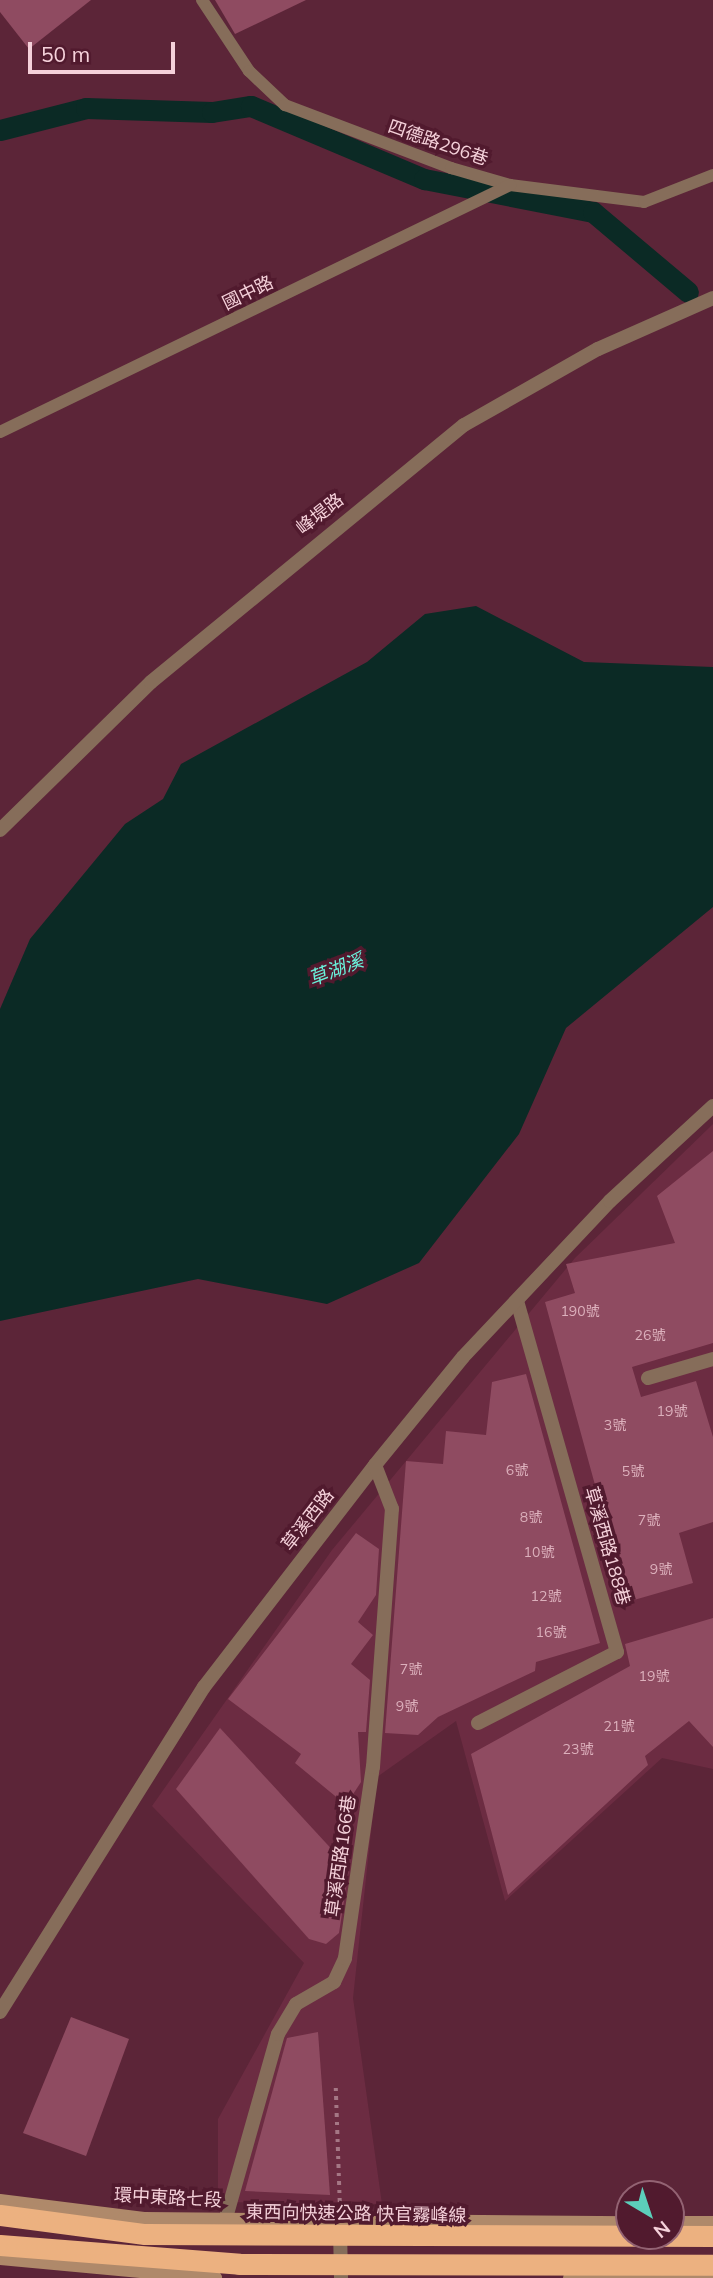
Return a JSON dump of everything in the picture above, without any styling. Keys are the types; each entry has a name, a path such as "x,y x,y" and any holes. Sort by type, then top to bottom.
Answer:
{"highway":[{"name":"東西向快速公路 快官霧峰線","path":"0,2215 145,2234 713,2236"},
{"path":"0,2245 239,2264 713,2264"}],"street":[{"name":"峰堤路","path":"0,830 151,682 464,425 598,349 713,298"},
{"name":"草溪西路","path":"0,2012 204,1687 375,1465 517,1301 713,1106"},
{"name":"草溪西路188巷","path":"478,1723 617,1653 517,1301"},
{"path":"648,1378 713,1359"},
{"name":"草溪西路166巷","path":"225,2221 278,2034 296,2004 334,1982 345,1958 373,1767 392,1509 375,1465"},
{"name":"環中東路七段","path":"0,2201 144,2219 340,2224 615,2223"},
{"path":"685,2223 713,2223"},
{"path":"340,2224 341,2278"},
{"path":"0,2258 215,2278"},
{"path":"570,2278 713,2276"}],"lane":[{"name":"四德路296巷","path":"202,0 249,71 285,105 510,186 644,202 713,174"},
{"name":"國中路","path":"0,432 510,186"}],"path":[{"path":"336,2088 340,2224"}],"shaded area":[{"path":"713,1124 713,1769 662,1758 505,1901 456,1721 377,1777 353,1998 382,2204 218,2202 218,2119 304,1963 152,1806 332,1550 575,1258"}],"water":[{"name":"草湖溪","path":"476,606 584,662 713,667 713,907 566,1028 519,1134 419,1263 327,1304 198,1279 0,1321 0,1009 30,939 125,824 163,799 181,764 367,662 425,614"}],"building":[{"path":"0,0 91,0 29,49 0,12"},
{"path":"215,0 306,0 235,34"},
{"path":"713,1151 713,1343 632,1367 641,1397 696,1381 713,1437 713,1522 679,1533 693,1583 627,1602 545,1302 575,1293 566,1264 675,1243 657,1196"},
{"path":"526,1374 600,1643 536,1662 535,1671 438,1717 418,1735 385,1733 406,1461 443,1464 446,1431 486,1435 492,1382"},
{"path":"356,1533 379,1549 376,1595 358,1622 373,1635 351,1664 370,1680 366,1732 358,1732 361,1782 346,1805 295,1763 301,1754 228,1699"},
{"path":"713,1618 713,1747 689,1721 645,1756 648,1765 508,1895 471,1754 630,1666 625,1644"},
{"path":"220,1728 349,1868 339,1933 326,1944 309,1939 176,1789"},
{"path":"71,2017 129,2039 86,2156 23,2133"},
{"path":"318,2032 330,2195 245,2191 287,2038"}],"waterway":[{"path":"0,130 86,108 212,112 251,106 424,179 593,212 688,292"}]}
